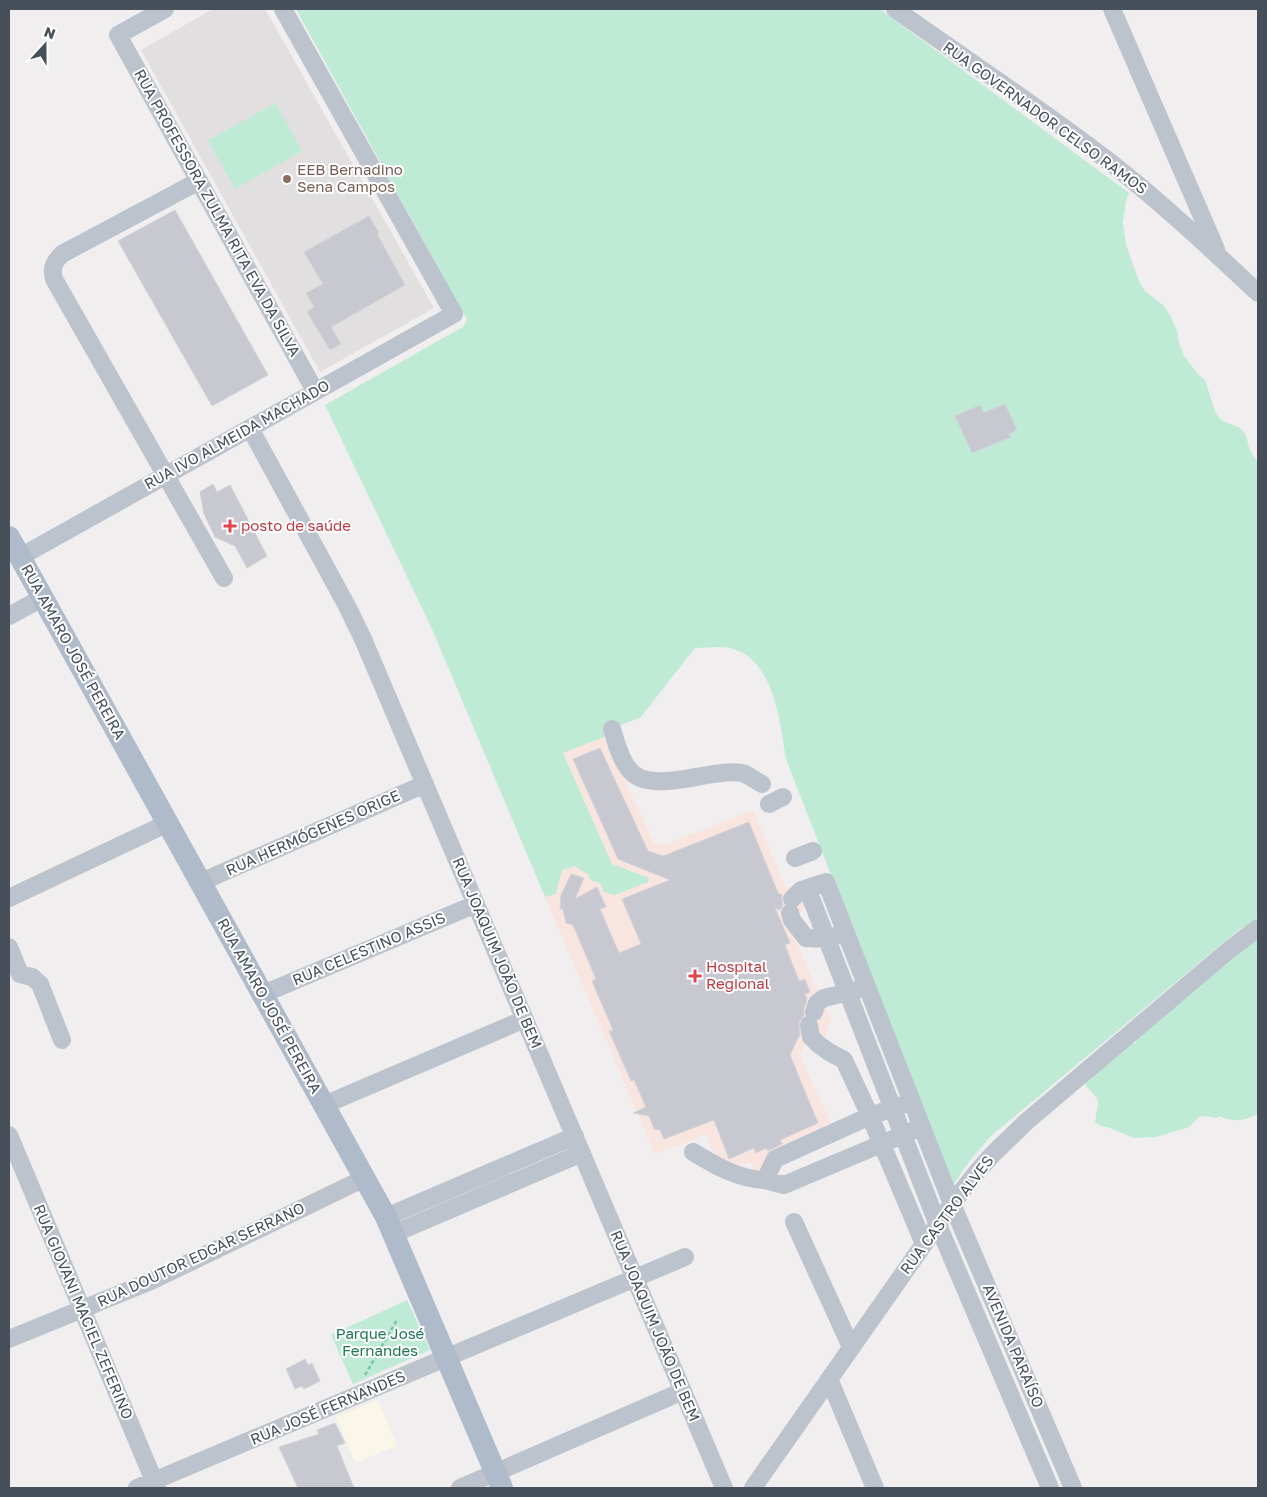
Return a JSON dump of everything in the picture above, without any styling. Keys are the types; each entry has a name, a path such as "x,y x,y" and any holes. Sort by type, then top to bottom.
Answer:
{"main road":[{"name":"RUA AMARO JOSÉ PEREIRA","path":"9,537 390,1226 499,1480"}],"street":[{"name":"RUA PROFESSORA ZULMA RITA EVA DA SILVA","path":"166,9 118,35 316,391"},
{"name":"RUA IVO ALMEIDA MACHADO","path":"20,557 454,314 283,9"},
{"name":"RUA GOVERNADOR CELSO RAMOS","path":"895,9 1082,141 1158,201 1258,293"},
{"path":"1112,9 1219,256"},
{"path":"199,181 62,254 54,265 52,272 54,280 224,578"},
{"name":"RUA JOAQUIM JOÃO DE BEM","path":"250,428 363,639 724,1488"},
{"path":"9,616 42,598"},
{"path":"612,730 621,756 629,770 644,780 662,782 718,772 729,772 744,774 762,784"},
{"name":"RUA HERMÓGENES ORIGE","path":"200,882 425,784"},
{"path":"9,898 168,823"},
{"path":"795,858 813,851"},
{"name":"AVENIDA PARAÍSO","path":"1050,1488 938,1224 806,888 826,882 952,1204 1073,1488"},
{"path":"806,888 801,890 791,906 792,920 806,938 826,939 846,932"},
{"name":"RUA CELESTINO ASSIS","path":"263,994 476,904"},
{"name":"RUA CASTRO ALVES","path":"753,1488 976,1172 1026,1122 1229,950 1258,928"},
{"path":"9,947 14,976 32,977 40,984 62,1040"},
{"path":"867,988 824,998 817,1003 812,1018 812,1037 829,1052 844,1060 876,1065 896,1060"},
{"path":"324,1105 525,1019"},
{"path":"844,1060 870,1116 924,1244"},
{"path":"765,1180 774,1158 870,1116 912,1101"},
{"path":"694,1152 712,1164 751,1180 765,1180 784,1185 922,1127"},
{"name":"RUA GIOVANI MACIEL ZEFERINO","path":"9,1135 156,1485"},
{"path":"390,1226 575,1136"},
{"path":"802,1146 814,1173"},
{"path":"390,1226 582,1153"},
{"name":"RUA DOUTOR EDGAR SERRANO","path":"9,1339 151,1281 365,1178"},
{"path":"794,1222 851,1347"},
{"name":"RUA JOSÉ FERNANDES","path":"137,1488 156,1485 352,1397 685,1257"},
{"path":"829,1379 875,1488"},
{"path":"460,1488 499,1480 683,1391"}],"path":[{"path":"352,1397 397,1320"}],"shaded area":[{"name":"EEB Bernadino Sena Campos","path":"213,9 265,9 434,308 320,372 141,50"},
{"name":"Hospital Regional","path":"604,737 654,843 665,845 753,810 785,886 801,893 805,904 792,933 831,1020 824,1038 810,1034 800,1055 833,1129 795,1155 756,1173 751,1162 723,1171 706,1134 655,1154 545,897 556,894 562,870 577,866 588,874 649,878 612,864 563,753"},
{"path":"378,1400 397,1446 355,1463 336,1417"}],"green space":[{"path":"296,9 880,9 1129,193 1123,223 1124,232 1126,245 1139,281 1144,290 1164,306 1170,315 1184,356 1205,380 1216,414 1223,421 1240,428 1246,435 1249,448 1258,463 1258,917 1235,933 991,1136 952,1186 786,759 781,727 772,693 756,664 745,654 726,647 695,648 640,718 606,730 604,737 563,753 612,864 649,878 648,882 614,895 604,892 600,883 590,880 588,874 576,866 562,870 556,894 545,897 432,629 325,405 463,327 467,320"},
{"path":"276,103 302,151 235,189 208,140"},
{"path":"1258,937 1257,1114 1239,1120 1230,1120 1220,1116 1217,1118 1199,1117 1189,1127 1156,1137 1134,1138 1095,1122 1097,1098 1086,1086 1086,1082 1129,1044 1136,1043 1137,1038 1142,1036 1151,1024"},
{"name":"Parque José Fernandes","path":"407,1300 430,1350 353,1384 331,1335"}],"building":[{"path":"175,210 268,375 212,406 118,241"},
{"path":"369,216 405,285 331,327 341,344 330,350 307,312 314,307 306,293 323,284 304,252"},
{"path":"1005,404 1017,430 1009,434 1011,437 972,453 955,416 980,405 984,413"},
{"name":"posto de saúde","path":"213,484 217,492 230,485 267,556 247,568 235,546 215,537 204,514 200,492"},
{"name":"Hospital Regional","path":"600,748 648,851 663,856 749,822 778,893 782,895 783,905 780,910 775,908 790,943 785,945 799,981 805,979 810,992 805,994 807,999 804,1016 799,1022 800,1034 790,1055 818,1123 780,1140 782,1144 768,1151 766,1148 756,1153 754,1148 729,1159 714,1120 664,1139 660,1130 654,1129 649,1116 633,1113 646,1107 634,1080 631,1081 609,1031 613,1030 592,981 596,979 573,925 566,923 563,909 560,909 561,895 571,874 584,878 575,899 597,887 606,907 600,909 619,953 641,944 622,899 670,880 618,859 573,759"},
{"path":"305,1359 308,1365 312,1363 320,1381 304,1389 302,1386 295,1389 286,1369"},
{"path":"335,1423 345,1443 337,1446 354,1488 298,1488 279,1447 319,1434 317,1430"}],"place":[{"name":"EEB Bernadino Sena Campos","path":"287,179"},
{"name":"posto de saúde","path":"230,526"},
{"name":"Hospital Regional","path":"695,976"}]}
